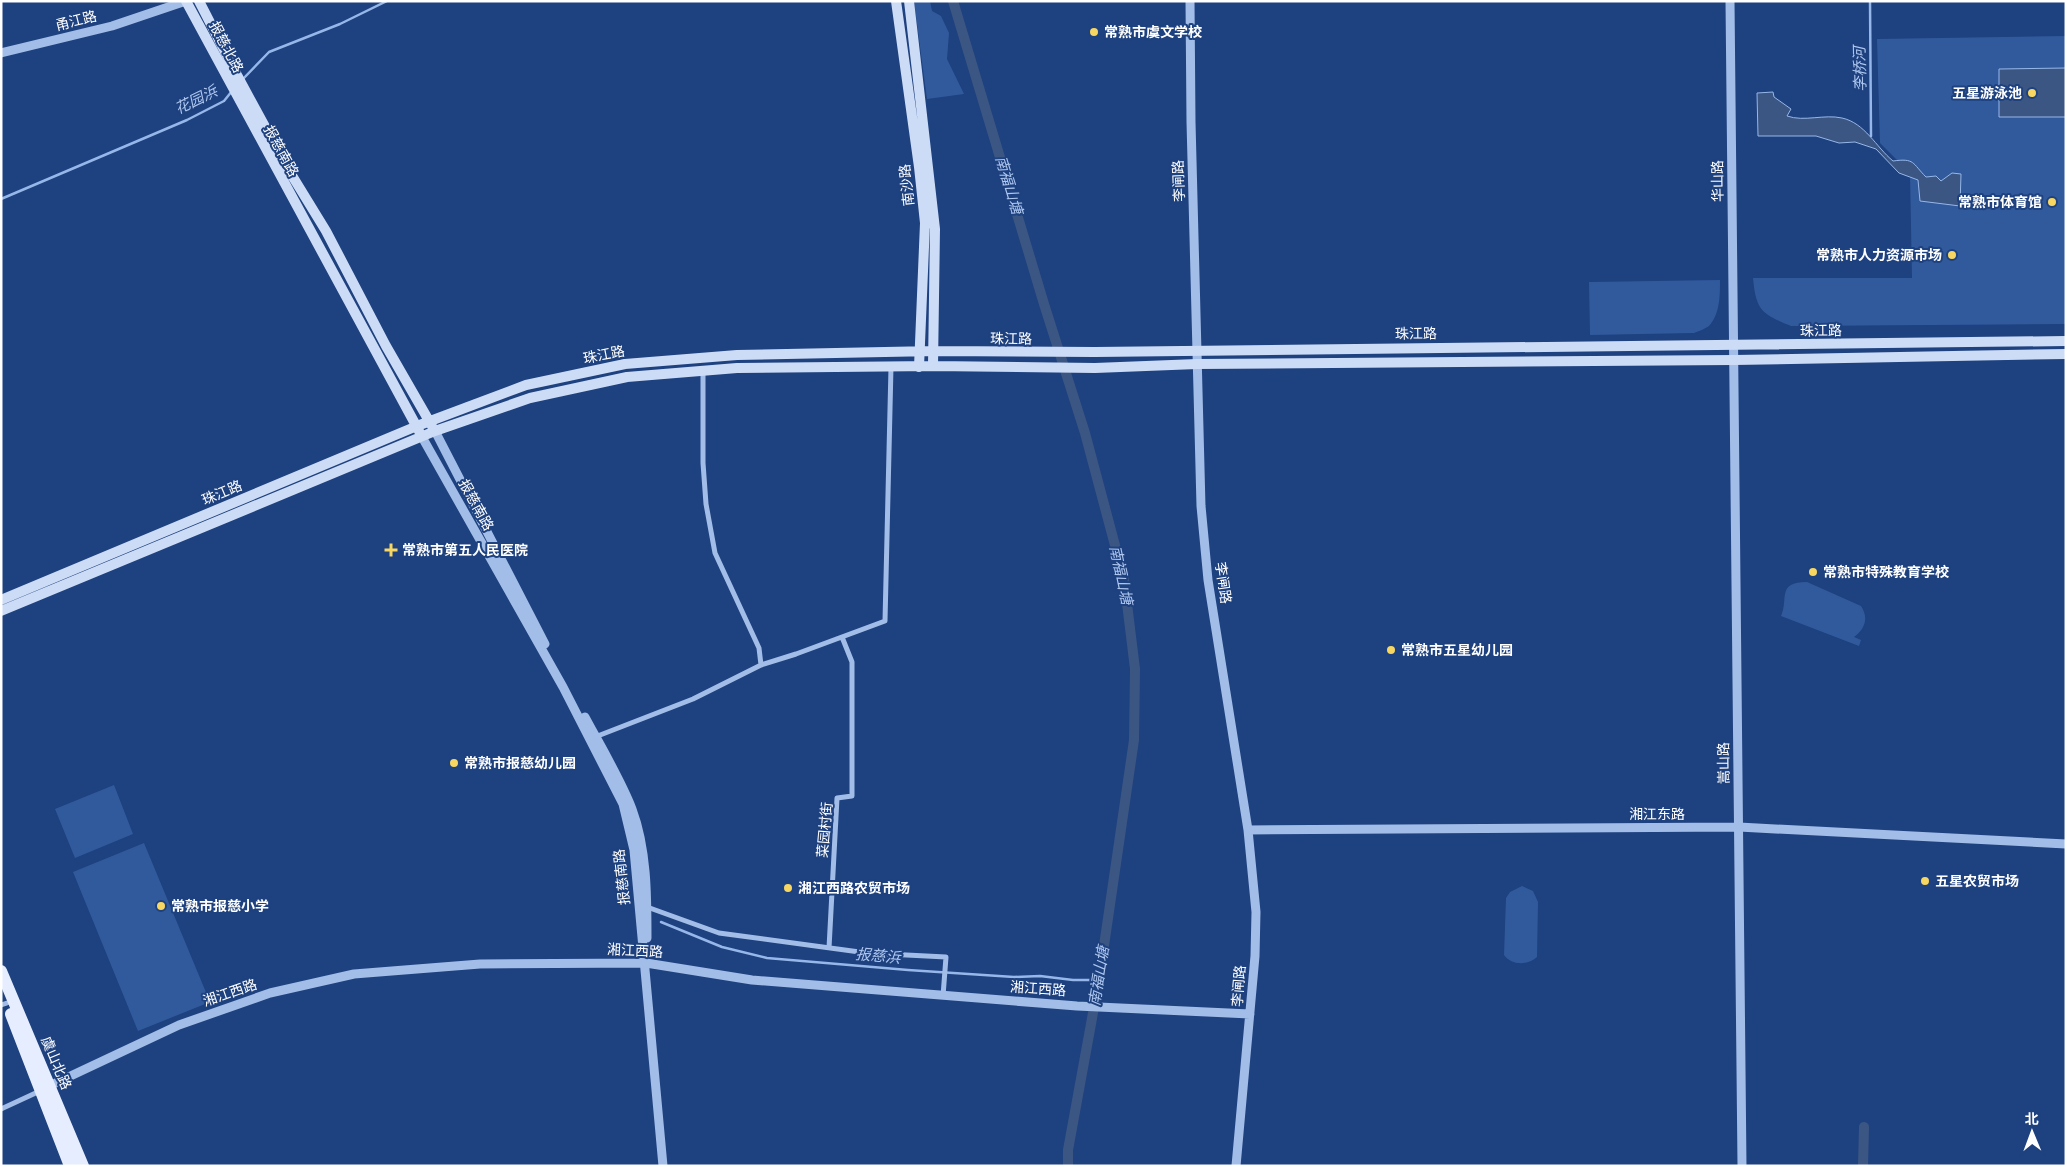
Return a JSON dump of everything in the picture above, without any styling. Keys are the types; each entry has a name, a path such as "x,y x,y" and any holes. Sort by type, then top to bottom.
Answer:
{"main road":[{"name":"报慈北路","path":"186,1 241,106"},
{"name":"报慈北路","path":"199,1 253,105"},
{"name":"南沙路","path":"896,1 925,222 920,367"},
{"name":"南沙路","path":"909,1 935,230 933,366"},
{"name":"报慈南路","path":"253,105 288,169 326,231 386,346 435,431"},
{"name":"报慈南路","path":"241,106 422,437"},
{"name":"珠江路","path":"1,600 430,421 526,385 625,364 737,355 934,351 1047,353 2066,341"},
{"name":"珠江路","path":"1,611 435,431 530,398 627,377 737,368 933,366 1095,368 1197,364 1734,360 2066,354"},
{"name":"虞山北路","path":"1,972 44,1088 70,1166"},
{"name":"虞山北路","path":"3,1000 83,1166"}],"street":[{"name":"甬江路","path":"1,53 112,26 186,1"},
{"name":"李闸路","path":"1190,1 1191,122 1201,506 1208,580 1248,830 1256,912 1255,956 1236,1166"},
{"name":"华山路","path":"1730,1 1734,360"},
{"name":"嵩山路","path":"1734,360 1742,1166"},
{"path":"596,736 693,699 761,665 885,621 891,367"},
{"path":"703,371 702,463 706,504 715,553 759,648 761,665"},
{"name":"报慈南路","path":"435,431 478,517 596,736 632,809 641,848 647,907 648,949 646,963"},
{"name":"报慈南路","path":"422,437 563,687 623,804 634,850 664,1166"},
{"name":"菜园村街","path":"830,948 837,798 852,796 852,662 842,637"},
{"name":"湘江东路","path":"1248,830 1739,827 2066,844"},
{"path":"647,907 719,933 867,953 946,957 943,996"},
{"name":"湘江西路","path":"44,1088 179,1026 270,993 354,974 480,964 646,963 752,980 1077,1006 1250,1014"},
{"path":"1,1109 44,1088"}],"shaded area":[{"path":"914,1 930,1 932,11 941,16 949,33 947,59 964,94 927,99"},
{"path":"2066,36 2066,324 1791,326 1773,318 1762,310 1756,298 1753,278 1912,278 1910,173 1880,143 1877,39"},
{"name":"五星游泳池","path":"2066,68 2066,117 1999,117 1999,69"},
{"path":"1773,92 1774,97 1791,109 1787,116 1794,118 1835,117 1850,121 1864,130 1893,161 1909,161 1926,177 1936,176 1941,181 1952,173 1961,174 1960,206 1920,201 1918,180 1899,173 1876,149 1855,142 1839,143 1816,136 1758,136 1757,93"},
{"path":"1720,280 1715,316 1709,326 1702,330 1694,333 1590,335 1589,282"},
{"path":"1807,582 1861,606 1865,615 1865,623 1854,637 1861,640 1859,646 1781,616 1787,588 1797,583"},
{"path":"114,785 133,834 75,858 55,809"},
{"path":"144,843 210,1002 138,1031 73,872"},
{"path":"1522,886 1533,891 1538,902 1537,957 1529,962 1516,963 1507,959 1504,955 1506,898 1510,892"}],"waterway":[{"name":"花园浜","path":"242,80 269,52 340,24 387,1"},
{"name":"南福山塘","path":"953,1 1044,304 1085,433 1124,579 1135,669 1134,740 1099,980 1068,1150 1068,1166"},
{"name":"李桥河","path":"1870,1 1871,136"},
{"name":"花园浜","path":"1,199 187,120 224,101 232,91"},
{"name":"报慈浜","path":"661,922 722,947 767,958 908,970 1099,980"},
{"path":"1863,1166 1864,1127"}],"place":[{"name":"常熟市虞文学校","path":"1094,32"},
{"name":"五星游泳池","path":"2032,93"},
{"name":"常熟市体育馆","path":"2052,202"},
{"name":"常熟市人力资源市场","path":"1952,255"},
{"name":"常熟市第五人民医院","path":"391,550"},
{"name":"常熟市特殊教育学校","path":"1813,572"},
{"name":"常熟市五星幼儿园","path":"1391,650"},
{"name":"常熟市报慈幼儿园","path":"454,763"},
{"name":"五星农贸市场","path":"1925,881"},
{"name":"湘江西路农贸市场","path":"788,888"},
{"name":"常熟市报慈小学","path":"161,906"}]}
